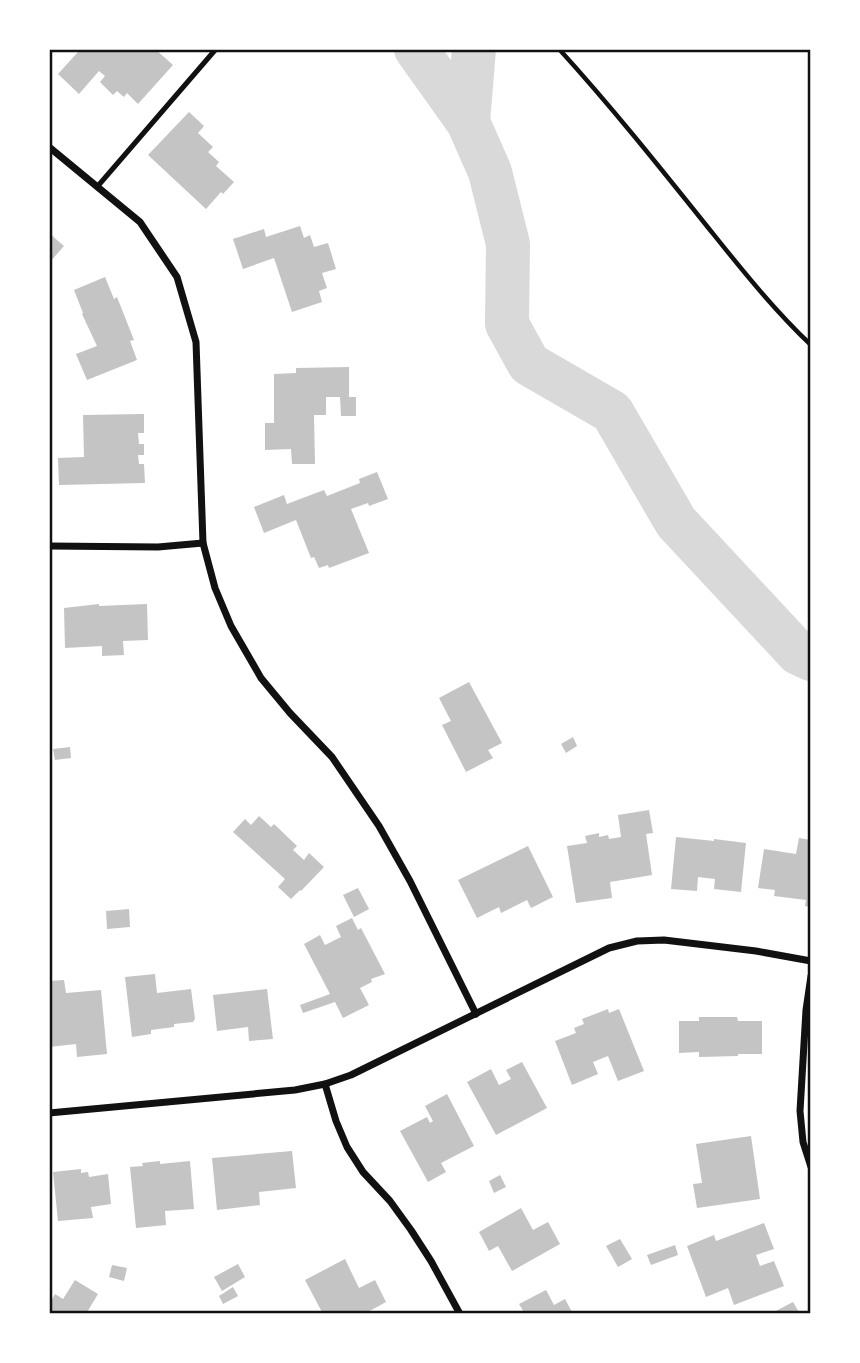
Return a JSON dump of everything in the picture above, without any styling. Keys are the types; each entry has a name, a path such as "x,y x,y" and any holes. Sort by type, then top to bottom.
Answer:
{"street":[{"path":"49,147 140,222 177,277 196,342 203,543 215,588 231,626 261,678 332,757 379,826 410,881 476,1014"},
{"path":"49,546 158,547 203,543"},
{"path":"49,1113 295,1090 325,1084 351,1075 609,948 637,941 664,940 756,951 811,961"},
{"path":"811,976 806,1010 800,1111 803,1142 811,1167"},
{"path":"325,1084 347,1147 363,1172 390,1201 411,1230 460,1314"}],"lane":[{"path":"97,187 216,49"}],"path":[{"path":"559,49 600,95 749,278 811,345"}],"building":[{"path":"75,49 155,49 173,65 138,104 127,93 124,97 117,91 113,95 100,82 105,76 99,71 79,94 58,74 78,52"},
{"path":"189,112 204,126 198,133 213,147 208,152 219,162 216,166 234,182 206,209 148,155"},
{"path":"300,226 304,238 310,235 314,247 328,243 336,269 322,273 327,288 319,291 322,302 292,312 274,258 243,269 233,239 264,229 266,237"},
{"path":"49,233 64,246 49,263"},
{"path":"105,277 114,299 117,297 134,340 130,341 137,360 87,380 76,354 97,346 74,290"},
{"path":"349,367 349,397 356,397 356,416 341,416 340,397 326,397 326,415 314,415 315,464 292,464 291,449 265,450 265,423 274,423 274,374 296,373 296,368"},
{"path":"144,414 144,433 138,433 139,444 144,444 144,455 138,455 139,464 144,464 145,483 59,485 58,458 84,457 83,415"},
{"path":"377,472 388,499 351,509 369,553 329,568 328,565 319,568 314,557 311,558 296,520 264,533 254,507 284,495 287,504 324,490 327,496 360,483 359,479"},
{"path":"99,604 147,604 148,640 123,641 124,655 102,656 102,646 65,648 64,608"},
{"path":"469,682 502,743 488,750 493,758 466,772 442,725 451,721 439,698"},
{"path":"573,737 577,746 566,753 561,744"},
{"path":"70,747 71,758 55,760 53,749"},
{"path":"649,810 653,833 646,834 652,875 610,882 612,898 576,903 567,846 587,843 585,836 599,833 599,837 608,835 609,839 621,837 618,815"},
{"path":"259,816 271,827 274,824 297,846 293,850 304,860 309,853 324,867 291,899 278,887 285,879 233,832 245,819 251,825"},
{"path":"676,837 746,843 741,892 714,889 715,879 698,877 697,891 671,889"},
{"path":"799,838 811,840 811,907 805,906 806,900 774,896 775,890 758,888 764,849 796,854"},
{"path":"528,846 553,897 531,908 527,900 501,913 499,907 477,918 458,880"},
{"path":"358,888 369,909 354,917 343,895"},
{"path":"129,909 130,927 107,929 106,911"},
{"path":"352,918 358,930 361,928 385,974 371,979 372,982 360,988 369,1005 343,1018 335,1002 303,1013 300,1005 330,994 304,944 320,935 325,945 341,937 336,926"},
{"path":"155,974 157,993 191,989 195,1019 193,1022 174,1024 174,1027 151,1030 151,1034 132,1037 125,977"},
{"path":"64,980 66,993 101,990 107,1054 77,1057 76,1044 49,1047 49,981"},
{"path":"267,989 273,1039 249,1041 248,1027 217,1031 213,995"},
{"path":"608,1009 609,1013 619,1009 644,1071 618,1081 608,1056 593,1062 598,1074 572,1085 555,1041 576,1033 574,1028 584,1024 582,1019"},
{"path":"699,1017 737,1017 738,1021 762,1021 762,1054 699,1057 699,1052 679,1053 679,1021 699,1021"},
{"path":"522,1062 547,1108 496,1135 467,1082 491,1069 499,1085 511,1079 506,1070"},
{"path":"447,1094 474,1146 441,1163 446,1172 428,1182 400,1131 427,1117 430,1123 433,1121 425,1106"},
{"path":"751,1136 760,1199 697,1208 693,1184 702,1183 696,1144"},
{"path":"292,1151 296,1188 259,1192 260,1205 217,1210 212,1158"},
{"path":"160,1161 160,1164 190,1161 194,1209 165,1211 166,1225 136,1228 130,1167"},
{"path":"81,1169 81,1173 88,1172 89,1177 108,1174 111,1204 91,1207 93,1218 58,1221 53,1172"},
{"path":"500,1175 506,1187 494,1193 489,1181"},
{"path":"521,1208 533,1230 548,1222 560,1244 512,1271 498,1246 489,1251 479,1232"},
{"path":"764,1223 774,1249 756,1255 760,1266 774,1261 784,1286 734,1305 728,1288 706,1297 687,1246 714,1235 716,1241"},
{"path":"620,1239 632,1259 618,1267 606,1246"},
{"path":"675,1245 678,1255 651,1265 647,1255"},
{"path":"345,1259 359,1288 375,1280 386,1302 364,1314 323,1314 305,1280"},
{"path":"238,1264 245,1277 222,1291 214,1277"},
{"path":"112,1265 127,1268 124,1281 109,1277"},
{"path":"75,1280 98,1294 86,1314 49,1314 49,1305 55,1294 63,1299"},
{"path":"233,1287 238,1296 223,1304 219,1296"},
{"path":"546,1290 554,1305 565,1299 573,1314 525,1314 519,1304"},
{"path":"793,1302 800,1314 770,1314"}],"waterway":[{"path":"416,49 468,122"},
{"path":"474,49 468,122 490,172 508,244 507,324 529,364 612,412 676,522 798,653 811,659"}]}
